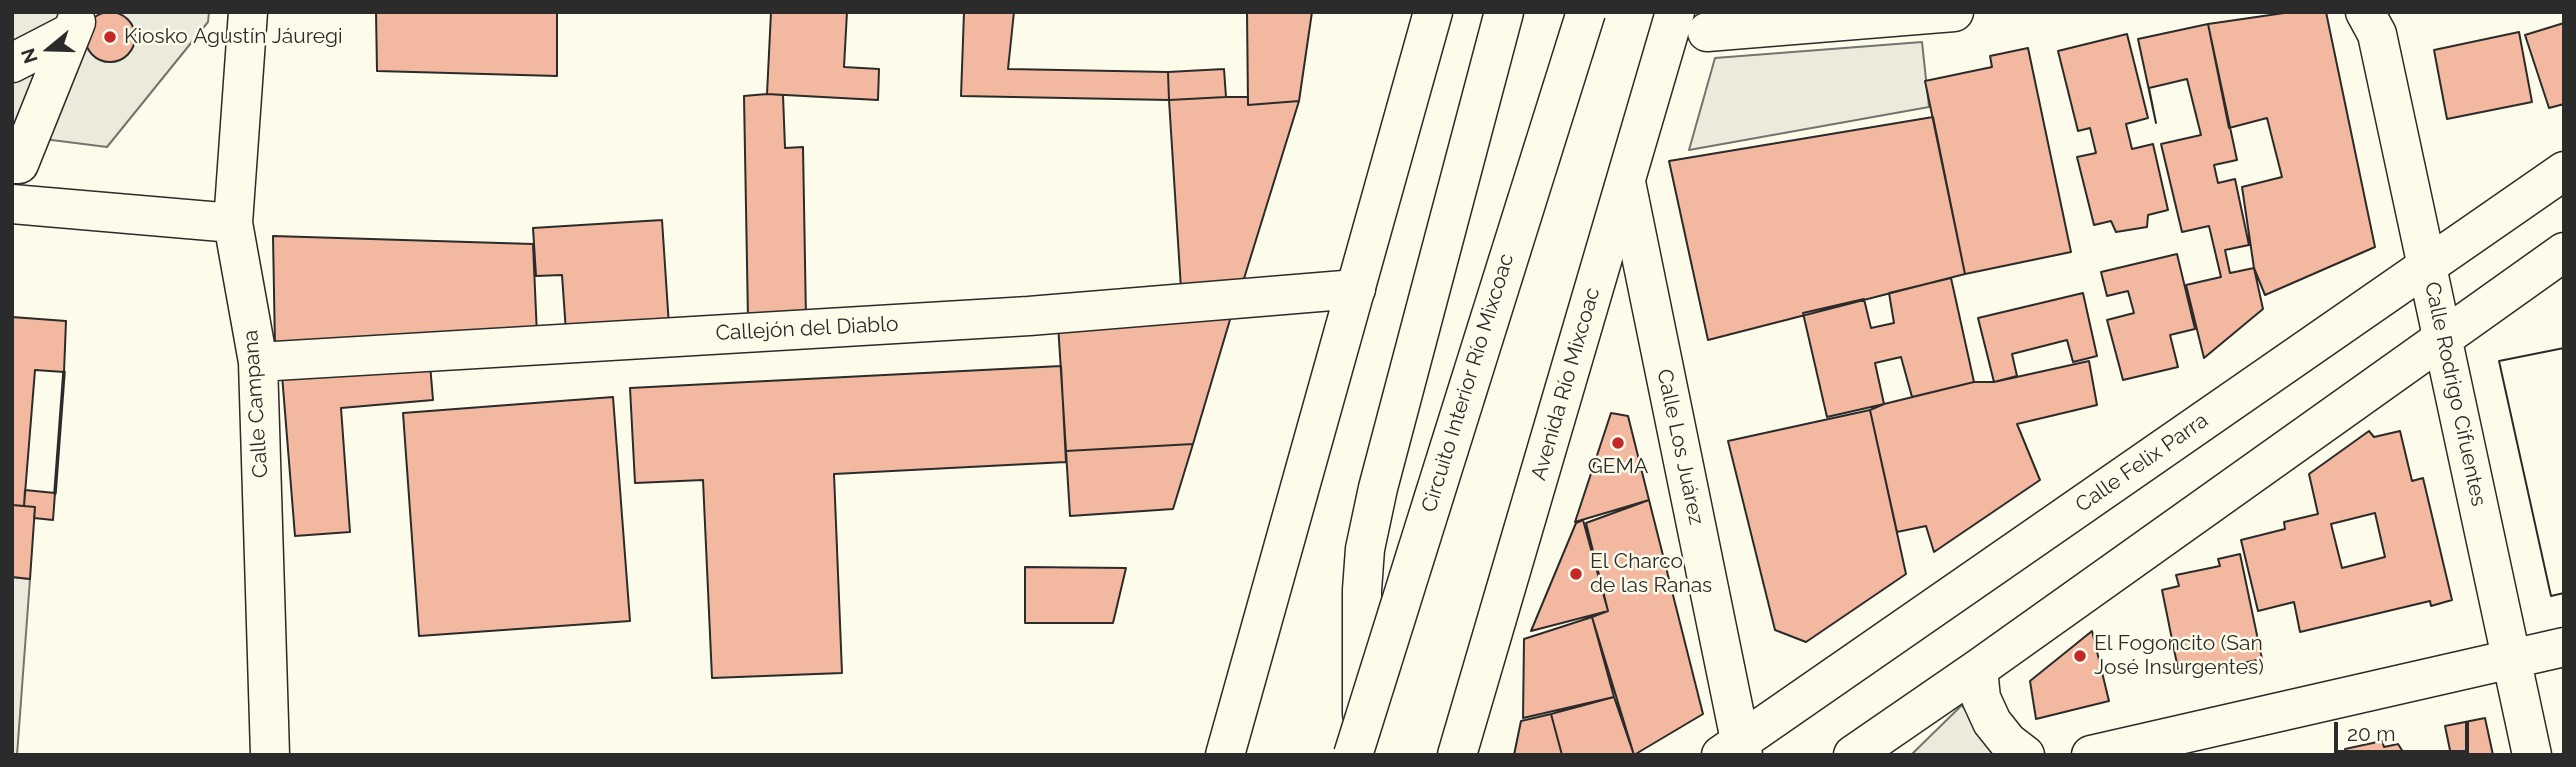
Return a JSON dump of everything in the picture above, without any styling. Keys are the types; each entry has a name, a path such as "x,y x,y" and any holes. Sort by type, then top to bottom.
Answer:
{"main road":[{"name":"Calle Campana","path":"248,12 233,223 258,362 270,755"},
{"path":"1225,755 1433,12"},
{"path":"1362,755 1362,590 1365,549 1378,488 1504,12"},
{"name":"Circuito Interior Río Mixcoac","path":"1353,755 1586,12"},
{"name":"Avenida Río Mixcoac","path":"1457,755 1675,12"},
{"path":"1707,32 1954,12"},
{"name":"Calle Rodrigo Cifuentes","path":"2376,20 2532,755"},
{"path":"12,64 76,22"},
{"path":"12,164 19,164 76,22"},
{"name":"Calle Felix Parra","path":"1735,750 2564,171"},
{"name":"Calle Los Juárez","path":"1626,181 1735,750"},
{"path":"12,204 233,223"},
{"path":"1853,755 1978,669 2442,335 2564,252"},
{"name":"Callejón del Diablo","path":"258,362 1029,316 1356,289"},
{"path":"2091,755 2564,647"},
{"path":"1978,669 1981,698 1992,723 2008,742 2025,755"}],"shaded area":[{"path":"12,12 209,12 208,22 107,147 12,135"},
{"path":"1922,42 1929,107 1689,150 1715,58"},
{"path":"12,577 30,579 17,755 12,755"},
{"path":"1962,705 1995,755 1911,755"}],"building":[{"name":"Kiosko Agustín Jáuregi","path":"110,12 128,19 135,37 128,55 110,62 92,55 85,37 92,19"},
{"path":"376,12 557,12 557,76 377,71"},
{"path":"771,12 847,12 844,67 879,69 878,100 767,94"},
{"path":"964,12 1014,12 1008,69 1168,72 1169,100 961,96"},
{"path":"1247,12 1312,12 1299,101 1248,105"},
{"path":"2291,12 2326,12 2375,247 2265,295 2254,268 2242,187 2282,177 2267,118 2229,128 2208,24"},
{"path":"2564,23 2564,104 2549,108 2525,35"},
{"path":"2208,24 2237,160 2214,165 2218,183 2235,179 2249,245 2225,250 2230,273 2254,268 2263,309 2204,358 2186,285 2221,277 2209,226 2182,232 2161,144 2201,135 2187,79 2149,88 2156,123 2138,39"},
{"path":"2519,32 2532,102 2447,119 2434,50"},
{"path":"2127,34 2148,118 2126,124 2132,149 2153,144 2168,210 2148,215 2147,227 2116,232 2111,221 2094,225 2077,157 2096,153 2090,128 2078,131 2058,51"},
{"path":"2028,48 2071,252 1965,274 1925,81 1992,67 1990,56"},
{"path":"1224,69 1226,97 1169,100 1168,72"},
{"path":"783,95 785,148 803,147 806,319 748,319 744,96"},
{"path":"1248,97 1248,105 1299,101 1242,285 1181,289 1169,100"},
{"path":"1933,117 1965,274 1708,340 1669,161"},
{"path":"662,220 669,326 566,332 562,275 536,276 533,228"},
{"path":"273,236 533,244 537,335 275,347"},
{"path":"2177,254 2195,329 2170,335 2178,367 2123,380 2107,320 2134,313 2128,291 2107,296 2101,272"},
{"path":"1951,278 1974,382 1912,397 1901,357 1875,363 1884,404 1827,417 1803,313 1864,299 1871,328 1894,323 1889,293"},
{"path":"2083,293 2097,356 2073,362 2067,340 2012,354 2017,376 1994,382 1978,318"},
{"path":"1232,313 1193,444 1066,451 1058,324"},
{"path":"12,317 66,321 64,372 35,370 24,506 12,505"},
{"path":"2564,348 2564,593 2551,596 2499,361"},
{"path":"2564,348 2564,593 2551,596 2499,361"},
{"path":"2089,361 2097,405 2017,424 2040,480 1934,552 1926,526 1897,532 1870,410 1884,404 1974,382 1994,382"},
{"path":"430,364 433,400 341,408 350,532 295,536 282,375"},
{"path":"1061,366 1066,462 834,474 842,673 712,678 703,480 635,483 630,388"},
{"path":"613,397 630,621 419,636 403,413"},
{"path":"1870,410 1906,574 1806,642 1775,630 1728,441"},
{"name":"GEMA","path":"1611,413 1628,416 1649,500 1575,522"},
{"path":"2369,431 2374,437 2400,431 2412,481 2423,478 2452,600 2431,606 2430,601 2300,632 2294,602 2258,611 2241,540 2285,529 2284,522 2318,514 2309,474","holes":["2375,513 2385,557 2342,568 2331,524"]},
{"path":"1193,444 1173,509 1070,516 1066,451"},
{"path":"25,490 55,493 53,520 34,518 35,507 24,506"},
{"path":"1649,500 1703,714 1634,755 1592,617 1608,611 1586,523"},
{"path":"12,505 35,507 30,579 12,577"},
{"name":"El Charco de las Ranas","path":"1583,520 1608,611 1531,631 1576,523"},
{"path":"2240,554 2262,659 2195,673 2193,666 2178,669 2162,590 2179,586 2176,575 2220,566 2218,559"},
{"path":"1025,567 1126,568 1113,623 1025,623"},
{"path":"1592,617 1614,697 1523,718 1524,639"},
{"name":"El Fogoncito (San José Insurgentes)","path":"2092,631 2109,701 2036,719 2030,681"},
{"path":"1614,697 1634,755 1562,755 1551,714"},
{"path":"1551,714 1562,755 1514,755 1521,721"},
{"path":"2485,718 2493,755 2451,755 2445,726"},
{"path":"2382,741 2384,747 2398,744 2405,755 2346,755 2345,749"}],"wall":[{"path":"55,493 64,372"}],"place":[{"name":"Kiosko Agustín Jáuregi","path":"110,37"},
{"name":"GEMA","path":"1618,443"},
{"name":"El Charco de las Ranas","path":"1576,574"},
{"name":"El Fogoncito (San José Insurgentes)","path":"2080,656"}]}
